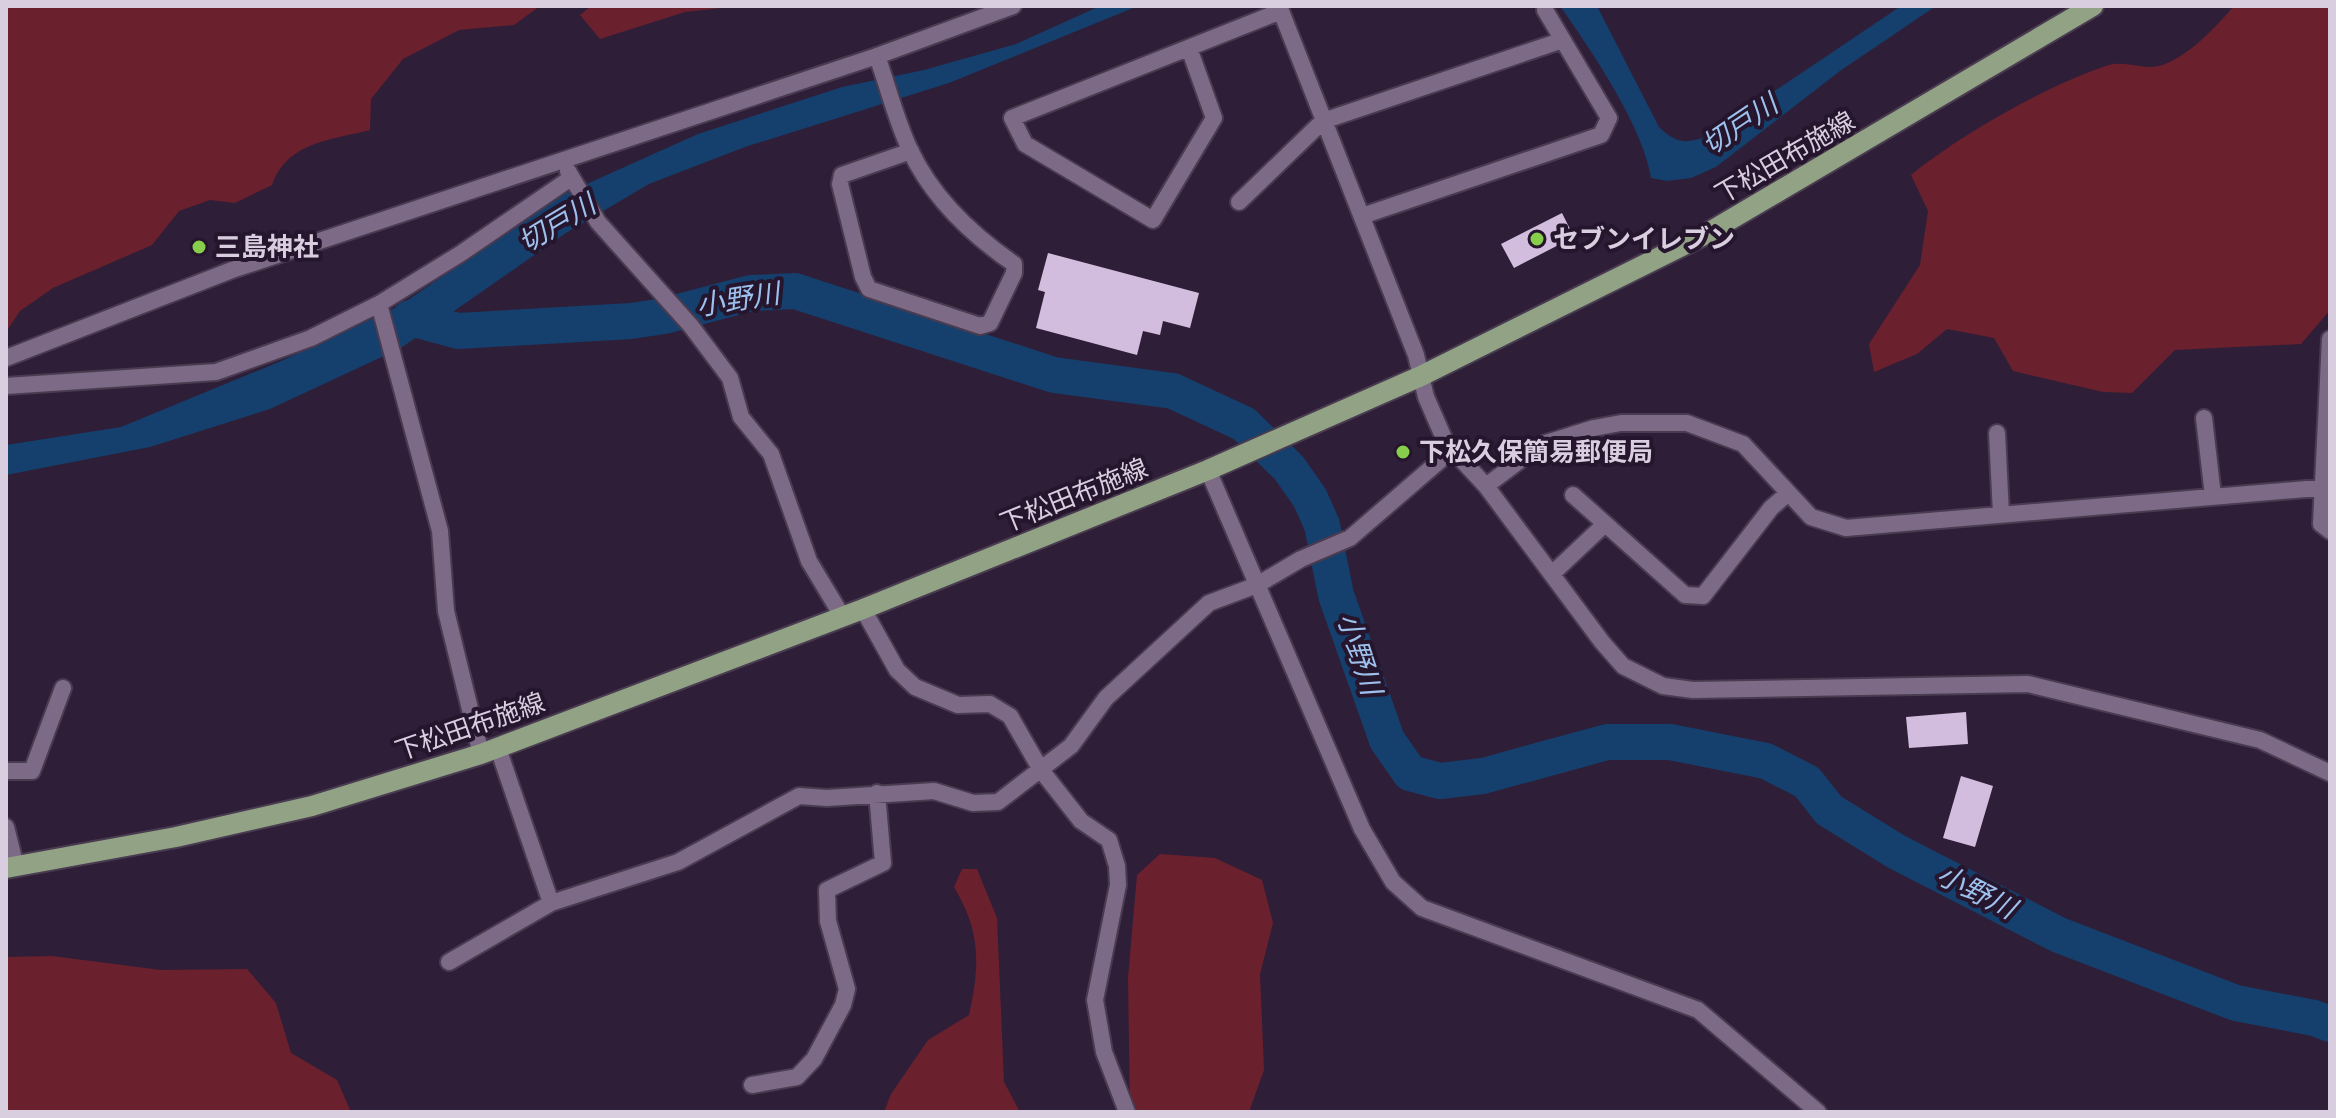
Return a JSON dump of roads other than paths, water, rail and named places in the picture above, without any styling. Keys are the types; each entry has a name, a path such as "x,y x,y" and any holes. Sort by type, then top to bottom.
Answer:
{"main road":[{"name":"下松田布施線","path":"11,867 312,806 490,751 863,609 1208,470 1421,376 1706,234 2081,9"}],"street":[{"path":"6,358 232,270 564,157 877,56 1013,6"},
{"path":"1189,48 1214,118 1153,220 1025,144 1012,118 1189,48 1280,8 1362,216 1426,397 1452,450 1486,486 1623,666 1663,686 1693,690 2028,684 2260,740 2330,773"},
{"path":"1362,216 1601,135 1609,118 1545,10"},
{"path":"1239,202 1323,121 1563,40"},
{"path":"877,56 911,151 935,192 986,245 1014,264 1014,273 990,323 980,326 869,289 863,277 840,184 842,175 911,151"},
{"path":"564,157 573,182 598,222 691,326 730,378 741,417 771,454 809,561 842,616"},
{"path":"6,386 216,372 311,338 379,304 573,182"},
{"path":"379,304 440,531 446,611 490,751 551,903"},
{"path":"2330,339 2326,486 2321,524 2330,531"},
{"path":"2204,418 2213,496"},
{"path":"1486,486 1540,445 1594,428 1621,423 1687,423 1743,444 1811,517 1846,528 2326,486"},
{"path":"1997,433 2001,514"},
{"path":"449,962 551,903 678,862 799,796 827,798 934,791 973,803 998,802 1071,746 1106,698 1209,603 1257,585 1350,538 1452,450"},
{"path":"1208,470 1362,829 1393,882 1422,908 1466,927 1655,991 1698,1010 1818,1112"},
{"path":"1573,495 1685,595 1703,596 1771,508 1787,494"},
{"path":"1553,573 1605,524"},
{"path":"863,609 897,670 915,687 958,705 990,704 1004,710 1041,770 1081,821 1109,840 1117,866 1118,885 1095,1000 1104,1052 1127,1112"},
{"path":"6,771 32,771 63,688"},
{"path":"752,1085 797,1077 814,1059 843,1005 847,989 828,921 827,890 883,863 877,793"},
{"path":"6,827 11,867"}],"water":[{"name":"切戸川","path":"1100,6 1138,6 949,83 745,147 649,184 566,233 401,348 270,409 150,447 6,475 6,445 121,427 281,361 399,306 562,195 698,134 842,87 924,70 1016,44"},
{"name":"切戸川","path":"1560,6 1597,6 1659,127 1676,139 1692,141 1706,137 1901,6 1936,6 1840,71 1716,167 1691,178 1667,181 1651,178 1638,135 1627,112"}],"waterway":[{"name":"小野川","path":"410,318 458,331 631,321 664,316 751,293 795,291 1054,375 1173,391 1244,424 1289,468 1310,498 1322,525 1336,595 1387,740 1410,773 1440,781 1483,776 1607,742 1670,742 1766,761 1807,782 1829,810 1897,852 2059,935 2236,1003 2330,1024"}],"place":[{"name":"セブンイレブン","path":"1537,239"},
{"name":"三島神社","path":"199,247"},
{"name":"下松久保簡易郵便局","path":"1403,452"}]}
